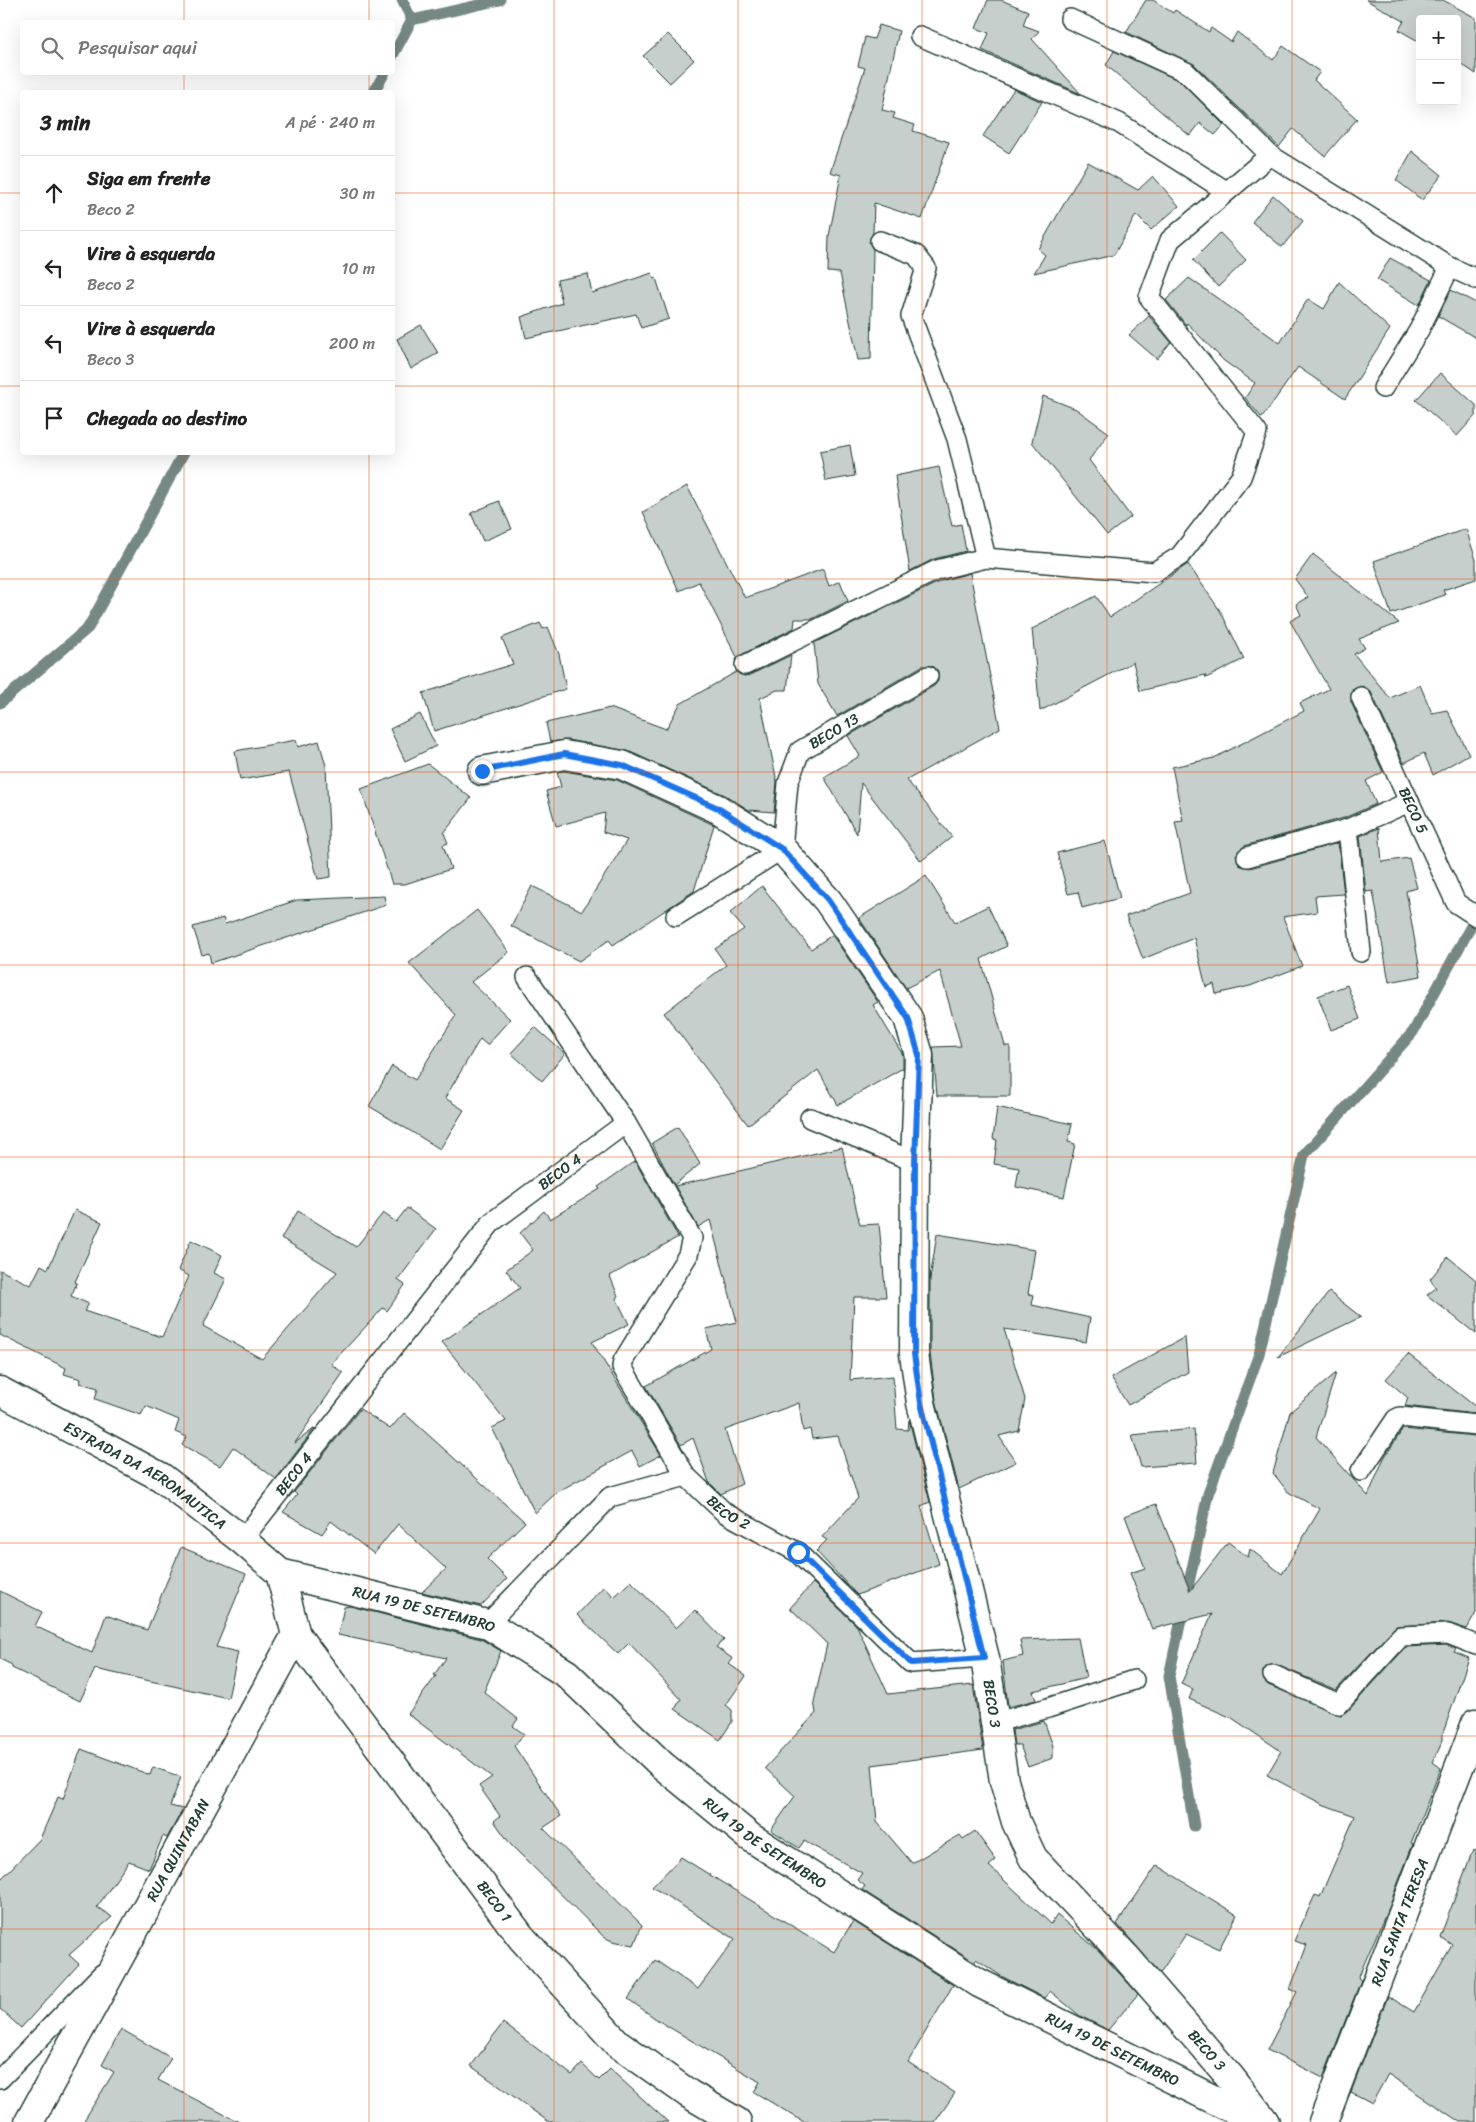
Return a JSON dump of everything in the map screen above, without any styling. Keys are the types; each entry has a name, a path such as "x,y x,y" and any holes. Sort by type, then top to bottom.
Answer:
{"street":[{"name":"BECO 3","path":"482,771 564,754 622,765 718,808 782,849 828,900 908,1018 919,1055 915,1162 914,1354 921,1403 984,1658 1004,1781 1016,1822 1033,1858 1126,1957 1231,2078 1265,2122"},
{"name":"ESTRADA DA AERONAUTICA","path":"0,1391 161,1477 242,1540 280,1574"},
{"name":"RUA 19 DE SETEMBRO","path":"280,1574 487,1624 567,1674 662,1766 758,1842 979,1983 1259,2122"},
{"path":"280,1574 296,1636"},
{"name":"RUA QUINTABAN","path":"29,2122 296,1636"},
{"name":"BECO 1","path":"296,1636 521,1937 617,2043 689,2094 737,2122"},
{"name":"RUA SANTA TERESA","path":"1323,2122 1476,1723"}],"lane":[{"path":"1070,19 1186,72 1270,155 1450,267 1476,279"},
{"path":"920,36 1119,123 1226,191"},
{"path":"745,665 937,570 986,558 1154,572 1180,556 1241,477 1257,432 1149,297 1170,240 1270,155"},
{"path":"880,241 916,255 926,268 911,316 957,440 986,558"},
{"path":"1382,388 1419,330 1450,267"},
{"name":"BECO 13","path":"782,849 788,783 800,751 928,676"},
{"name":"BECO 5","path":"1361,697 1456,903 1476,916"},
{"path":"1246,857 1348,829 1409,802"},
{"path":"1348,829 1361,952"},
{"path":"676,916 782,849"},
{"path":"487,1624 610,1497 686,1476 622,1367 623,1360 688,1255 692,1238 626,1123 527,977"},
{"path":"810,1118 915,1162"},
{"name":"BECO 4","path":"242,1540 492,1222 626,1123"},
{"path":"1361,1471 1400,1417 1476,1425"},
{"name":"BECO 2","path":"686,1476 725,1513 798,1552 911,1663 984,1658"},
{"path":"1272,1674 1339,1704 1401,1636 1448,1634 1476,1645"},
{"path":"993,1722 1048,1708 1134,1680"},
{"path":"0,2079 119,1956"}],"building":[{"path":"988,0 1001,0 1028,11 1023,25 1039,31 1032,39 1081,94 982,50 989,33 976,28"},
{"path":"1146,0 1153,0 1173,13 1175,10 1209,32 1211,28 1231,42 1237,32 1273,60 1283,46 1320,72 1314,80 1357,119 1325,156 1293,129 1279,147 1194,64 1126,32"},
{"path":"1366,0 1443,0 1476,18 1476,74 1461,64 1461,15 1416,15 1416,40 1399,30 1404,21"},
{"path":"879,25 899,31 882,110 895,113 893,118 915,125 913,131 949,142 922,219 874,203 873,232 869,242 873,249 871,359 858,360 840,273 828,272 829,236 841,175 830,172 865,68 858,66 865,37 874,39"},
{"path":"668,34 694,60 670,83 643,56"},
{"path":"1114,51 1180,81 1224,125 1215,135 1200,123 1190,136 1106,65"},
{"path":"1014,89 1042,102 1009,153 983,136"},
{"path":"1412,151 1442,175 1422,200 1396,180"},
{"path":"1088,162 1138,190 1153,176 1179,206 1151,230 1136,215 1114,255 1034,273 1045,255 1038,249"},
{"path":"1273,195 1303,221 1282,247 1252,222"},
{"path":"1220,233 1246,260 1218,287 1193,260"},
{"path":"1390,258 1431,280 1419,305 1377,280"},
{"path":"652,273 654,279 656,278 669,319 641,328 636,314 526,338 521,317 562,303 557,280 588,274 592,293"},
{"path":"1189,278 1280,343 1308,299 1324,309 1339,282 1390,329 1345,399 1298,367 1262,418 1245,398 1255,383 1224,361 1187,323 1186,325 1166,300"},
{"path":"1451,290 1476,303 1476,338 1438,316"},
{"path":"1149,316 1171,342 1157,359 1129,335"},
{"path":"421,325 438,353 411,369 397,339"},
{"path":"1440,373 1476,405 1476,415 1457,436 1416,400"},
{"path":"1043,396 1076,409 1109,433 1089,460 1131,517 1107,535 1032,442"},
{"path":"850,445 855,476 826,481 820,451"},
{"path":"939,467 952,526 961,524 966,551 934,559 910,571 895,476"},
{"path":"687,486 745,598 823,569 829,586 840,581 848,601 812,619 795,619 794,628 737,657 699,582 679,591 643,512"},
{"path":"499,501 512,529 483,541 471,513"},
{"path":"1466,529 1476,560 1476,579 1443,590 1445,595 1391,614 1374,561"},
{"path":"1313,554 1399,623 1359,639 1365,648 1354,654 1390,698 1420,685 1432,713 1447,710 1469,754 1433,775 1424,753 1404,763 1371,692 1362,686 1352,690 1351,702 1383,772 1366,781 1376,804 1344,818 1244,846 1236,855 1239,865 1250,868 1338,843 1344,894 1315,896 1317,912 1283,917 1302,966 1250,986 1216,994 1214,984 1206,987 1194,938 1143,959 1126,916 1190,893 1175,822 1183,821 1172,767 1214,758 1304,711 1300,703 1329,689 1290,621 1301,615 1296,604 1308,597 1295,579"},
{"path":"1188,564 1221,612 1244,659 1206,678 1205,675 1140,691 1133,662 1040,711 1032,629 1096,596 1110,617"},
{"path":"970,573 1000,728 907,780 952,837 921,861 861,783 857,834 824,777 860,756 848,736 934,686 938,681 938,671 933,666 922,666 837,716 818,684 814,643 941,581"},
{"path":"540,623 543,629 548,627 559,654 566,689 434,731 423,693 513,664 502,638"},
{"path":"791,655 787,690 777,690 760,698 777,782 774,812 749,810 725,795 628,751 567,740 550,742 546,723 610,708 666,729 680,704 736,672 744,676 750,675"},
{"path":"420,714 436,746 405,761 390,729"},
{"path":"296,740 298,747 319,741 326,766 331,877 318,879 289,772 240,780 235,751"},
{"path":"428,764 471,798 444,833 448,843 443,845 451,869 405,884 392,884 361,789"},
{"path":"564,771 617,780 714,825 694,891 613,945 609,940 579,961 511,926 532,886 582,911 627,840 603,832 605,813 556,826 546,791 561,787 557,772"},
{"path":"1379,828 1382,862 1409,858 1417,888 1406,891 1421,976 1389,982 1373,891 1366,892 1360,836"},
{"path":"1105,841 1120,898 1082,908 1078,892 1068,894 1057,853"},
{"path":"926,876 955,922 988,906 1007,946 981,959 1005,1046 1010,1046 1010,1096 937,1096 933,1047 961,1046 940,971 906,988 859,918"},
{"path":"762,886 811,949 832,935 878,1002 873,1005 903,1055 903,1068 838,1105 818,1070 748,1125 664,1013 726,965 715,949 744,929 730,913"},
{"path":"384,896 386,905 211,963 209,953 202,955 193,927 223,918 225,924 297,900"},
{"path":"477,910 509,952 471,982 510,1019 487,1045 480,1039 445,1098 464,1110 440,1149 369,1106 392,1066 415,1080 456,1015 409,963"},
{"path":"1347,985 1360,1019 1331,1030 1318,996"},
{"path":"535,1027 565,1054 542,1081 511,1053"},
{"path":"997,1107 1072,1124 1068,1142 1075,1144 1064,1197 1016,1187 1019,1168 994,1164 997,1140 993,1139"},
{"path":"678,1127 700,1164 674,1185 652,1143"},
{"path":"842,1147 860,1225 879,1224 886,1297 854,1297 850,1380 893,1376 897,1429 908,1430 909,1420 930,1502 921,1506 939,1564 857,1595 816,1551 827,1540 822,1537 858,1498 838,1436 812,1439 810,1429 803,1431 799,1403 725,1430 742,1484 721,1494 709,1482 693,1438 681,1445 646,1386 711,1349 706,1329 737,1322 710,1220 698,1227 675,1186"},
{"path":"635,1161 678,1237 610,1276 618,1296 616,1298 629,1324 592,1342 661,1455 640,1466 632,1451 557,1492 535,1513 492,1428 506,1421 442,1342 520,1288 506,1270 533,1250 520,1233 544,1211 550,1219 600,1189 598,1187"},
{"path":"407,1208 436,1229 398,1280 405,1285 387,1311 383,1308 331,1364 343,1373 295,1443 315,1428 276,1479 233,1447 220,1466 182,1445 187,1437 175,1432 179,1420 146,1406 141,1415 95,1399 98,1388 80,1383 81,1379 64,1374 66,1368 0,1335 0,1270 31,1285 41,1265 48,1269 75,1210 102,1222 75,1282 77,1283 71,1296 89,1304 84,1311 162,1337 189,1276 178,1270 191,1240 222,1255 214,1273 226,1279 203,1326 262,1359 337,1272 281,1238 298,1211 356,1247 383,1213 396,1222"},
{"path":"937,1234 1035,1250 1028,1294 1034,1295 1032,1305 1090,1318 1086,1342 1004,1329 1025,1399 1019,1431 999,1436 1016,1462 959,1489 936,1400 930,1353 930,1279"},
{"path":"1448,1257 1476,1280 1476,1334 1427,1295 1436,1288 1430,1279"},
{"path":"1329,1292 1361,1317 1278,1357"},
{"path":"1185,1337 1188,1372 1128,1405 1111,1378"},
{"path":"1408,1354 1476,1407 1476,1414 1405,1406 1408,1398 1386,1379"},
{"path":"1336,1373 1316,1437 1368,1496 1384,1458 1403,1429 1476,1436 1476,1613 1467,1629 1448,1623 1396,1626 1336,1690 1277,1665 1267,1666 1263,1671 1264,1681 1268,1685 1341,1715 1347,1712 1406,1647 1446,1645 1456,1649 1454,1652 1469,1658 1443,1733 1443,1740 1433,1762 1441,1768 1411,1843 1413,1844 1390,1904 1358,1978 1361,1980 1323,2078 1267,2050 1297,1992 1290,1989 1307,1945 1294,1941 1315,1895 1320,1897 1355,1816 1322,1804 1267,1775 1281,1751 1232,1718 1189,1699 1193,1689 1181,1684 1212,1614 1152,1629 1130,1573 1145,1568 1125,1516 1156,1504 1190,1591 1228,1542 1248,1557 1250,1549 1282,1574 1320,1509 1288,1492 1273,1473 1290,1412"},
{"path":"360,1409 390,1429 404,1413 525,1522 487,1559 507,1579 481,1606 422,1592 446,1569 398,1524 374,1554 331,1521 322,1534 283,1512 297,1495 294,1492"},
{"path":"1194,1429 1197,1463 1141,1467 1132,1435"},
{"path":"181,1547 246,1574 216,1647 238,1652 228,1698 95,1669 80,1701 12,1668 12,1665 0,1659 0,1591 42,1612 35,1626 92,1653 106,1615 147,1630"},
{"path":"631,1581 676,1628 695,1610 724,1640 716,1647 733,1659 729,1664 746,1676 726,1705 732,1710 732,1722 720,1740 675,1709 681,1699 629,1643 618,1654 577,1615 604,1586 614,1597"},
{"path":"813,1583 857,1626 888,1694 973,1685 983,1750 872,1765 877,1822 912,1863 960,1835 963,1839 975,1831 996,1860 989,1866 1051,1924 1057,1915 1099,1951 1138,1994 1108,2030 1080,2016 1050,1991 1044,1998 1001,1976 976,1959 975,1962 862,1890 865,1886 857,1880 862,1873 804,1841 799,1848 771,1830 795,1796 765,1768 816,1713 814,1702 827,1644 790,1608"},
{"path":"350,1606 481,1639 501,1651 484,1692 518,1719 513,1726 524,1734 514,1746 561,1816 543,1828 642,1925 634,1945 612,1941 604,1937 511,1845 494,1821 500,1816 479,1786 492,1777 408,1714 436,1676 434,1675 446,1658 338,1635 344,1607"},
{"path":"1078,1638 1086,1678 1033,1691 1036,1700 1008,1707 1003,1661 1023,1656 1020,1640"},
{"path":"1044,1721 1053,1746 1053,1758 1028,1767 1020,1745 1014,1745 1012,1730"},
{"path":"81,1749 150,1775 153,1767 181,1777 170,1806 183,1809 167,1838 163,1836 149,1869 129,1861 97,1907 112,1917 69,1955 79,1964 21,2028 0,2009 0,1880 40,1839 58,1797 63,1799"},
{"path":"1473,1850 1476,1851 1476,2122 1460,2122 1388,2074 1372,2103 1351,2092 1388,1996 1414,2012 1452,1945 1440,1937"},
{"path":"681,1857 834,1952 853,1921 953,1985 908,2062 955,2093 935,2122 804,2122 754,2092 760,2082 659,2021 628,1999 655,1960 698,1989 735,1939 652,1887"},
{"path":"1157,1865 1237,1915 1219,1949 1186,1934 1160,1973 1117,1924"},
{"path":"503,2023 572,2075 582,2064 599,2080 610,2069 668,2122 549,2122 471,2066"},
{"path":"121,2029 171,2058 158,2080 239,2122 83,2122 114,2072 102,2065"}],"waterway":[{"path":"402,0 412,20 500,0"},
{"path":"395,51 412,20"},
{"path":"375,90 383,75"},
{"path":"0,703 88,628 182,455"},
{"path":"1194,1826 1169,1676 1208,1494 1259,1354 1304,1155 1413,1032 1476,917"}],"route":[{"path":"482,771 564,754 622,765 718,808 782,849 828,900 908,1018 919,1055 915,1162 914,1354 921,1403 984,1658 911,1663 798,1552"}]}
